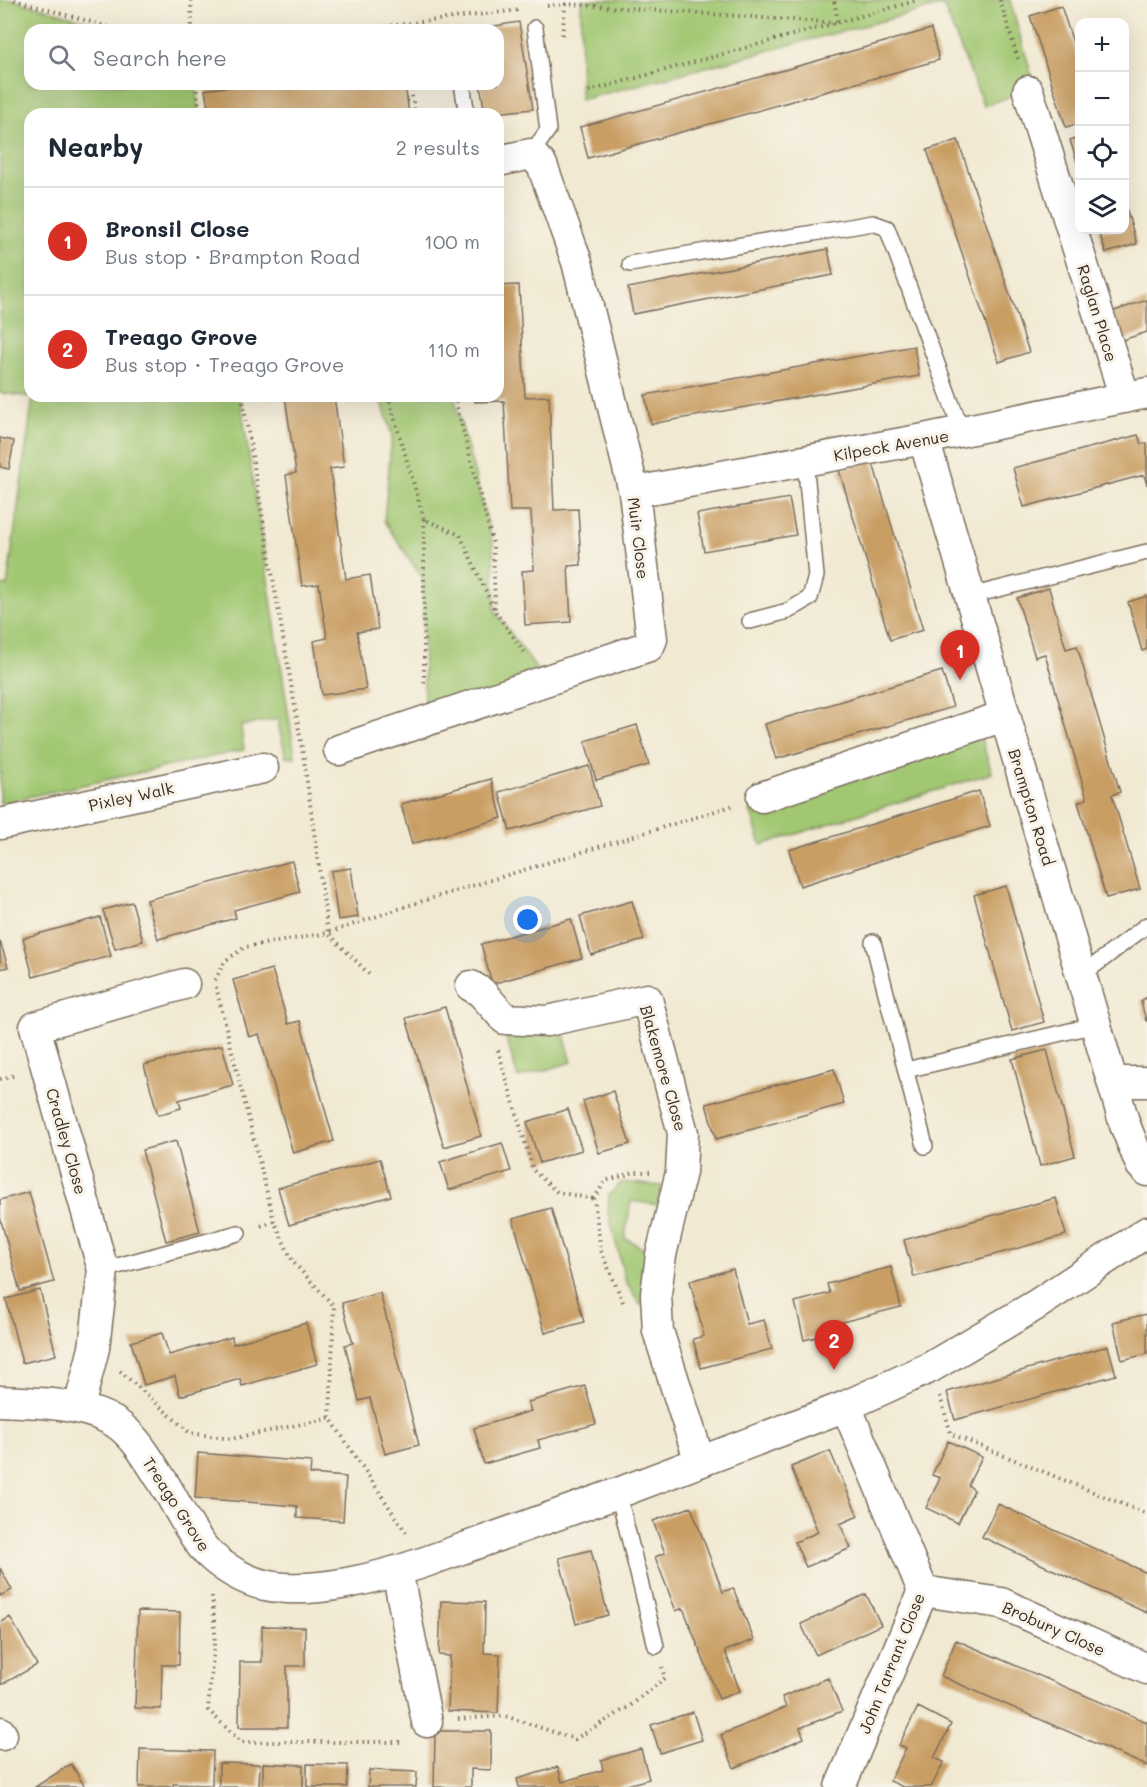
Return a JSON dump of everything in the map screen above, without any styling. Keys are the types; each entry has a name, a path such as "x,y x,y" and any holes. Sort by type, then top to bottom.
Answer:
{"street":[{"name":"Raglan Place","path":"1028,91 1136,395"},
{"path":"504,159 531,154"},
{"name":"Muir Close","path":"339,750 649,646 652,639 633,492 577,262 542,165 531,154"},
{"name":"Kilpeck Avenue","path":"633,492 962,432 1136,395"},
{"name":"Brampton Road","path":"924,439 1125,1125 1141,1165 1147,1171"},
{"path":"762,797 1005,716"},
{"name":"Pixley Walk","path":"0,824 263,768"},
{"name":"Cradley Close","path":"79,1407 94,1348 103,1270 35,1027 184,984"},
{"name":"Blakemore Close","path":"471,986 481,992 505,1019 546,1022 647,999 683,1133 681,1172 661,1254 656,1294 658,1331 700,1462"},
{"path":"1113,1082 1147,1082"},
{"name":"Treago Grove","path":"0,1401 79,1407 108,1418 127,1432 147,1457 208,1553 236,1574 265,1586 325,1586 397,1571 425,1562 618,1493 846,1406 931,1367 1036,1305 1147,1232"},
{"name":"John Tarrant Close","path":"840,1787 923,1590 846,1406"},
{"path":"397,1571 427,1722"},
{"name":"Brobury Close","path":"923,1590 1001,1603 1147,1669"}],"lane":[{"path":"531,154 548,130 535,28"},
{"path":"463,90 466,108"},
{"path":"630,264 873,223 887,228 962,432"},
{"path":"750,621 788,610 810,598 816,576 805,460"},
{"path":"970,596 1147,552"},
{"path":"1082,975 1147,925"},
{"path":"873,942 925,1146"},
{"path":"906,1070 1095,1024"},
{"path":"103,1270 238,1233"},
{"path":"618,1493 656,1646"}],"path":[{"path":"14,0 98,24"},
{"path":"191,0 192,24"},
{"path":"834,0 838,23"},
{"path":"589,91 919,0"},
{"path":"1000,0 1028,91"},
{"path":"543,7 567,2 838,23"},
{"path":"401,24 531,8"},
{"path":"197,90 199,108"},
{"path":"411,90 414,108"},
{"path":"243,402 304,760 328,933 369,974"},
{"path":"390,402 424,519 424,721"},
{"path":"456,402 493,544 495,611"},
{"path":"424,519 460,535 495,611 545,681"},
{"path":"263,768 339,750"},
{"path":"425,1562 330,1418 334,1306 293,1262 274,1221 214,980 225,961 245,947 328,933 413,904 762,797"},
{"path":"497,1045 533,1170 557,1192 594,1199"},
{"path":"627,1311 602,1251 594,1199 605,1180 635,1172 681,1172"},
{"path":"94,1348 190,1433 231,1439 330,1418"},
{"path":"931,1367 951,1434 1147,1514"}],"green space":[{"path":"0,0 14,0 98,24 24,24 24,90 197,90 199,108 24,108 24,396 0,393"},
{"path":"581,0 1010,0 1035,87 984,106 943,5 580,100"},
{"path":"32,402 241,402 295,757 286,757 277,719 241,726 244,750 0,803 0,585 7,586"},
{"path":"382,402 456,402 493,544 495,611 545,681 424,721 423,579 384,521 392,435"},
{"path":"980,735 992,773 761,845 749,807"},
{"path":"560,1021 572,1062 518,1078 506,1038"},
{"path":"621,1182 662,1186 657,1205 631,1201 625,1238 646,1250 641,1306 625,1280 608,1211 609,1195"}],"building":[{"path":"1061,6 1075,49 1075,124 1066,127 1030,16"},
{"path":"519,22 533,109 504,112 504,108 484,108 481,90 504,90 504,24"},
{"path":"931,29 939,60 588,158 580,127"},
{"path":"205,90 406,90 408,108 208,108"},
{"path":"1075,138 1075,156 1070,140"},
{"path":"958,140 1029,352 999,362 927,150"},
{"path":"1129,218 1137,244 1106,253 1099,234 1129,234"},
{"path":"828,249 833,275 633,314 628,288"},
{"path":"519,285 525,397 549,396 554,510 578,509 581,565 568,566 571,622 525,625 522,571 534,570 531,511 510,511 504,401 504,286"},
{"path":"1147,300 1147,332 1120,341 1111,312"},
{"path":"914,346 919,376 651,424 645,395"},
{"path":"286,402 335,402 344,467 330,469 346,579 370,575 378,629 357,632 366,689 322,695 314,641 327,638 319,584 302,586 286,475 296,473"},
{"path":"1138,435 1141,444 1147,443 1147,485 1144,475 1024,507 1013,468"},
{"path":"0,438 14,441 9,469 0,467"},
{"path":"872,460 923,630 890,640 839,470"},
{"path":"789,498 796,535 704,551 697,514"},
{"path":"1049,588 1066,649 1077,646 1120,792 1112,795 1140,889 1106,898 1078,802 1087,799 1045,654 1035,657 1017,598"},
{"path":"1147,596 1147,649 1142,651 1128,602"},
{"path":"942,671 953,707 776,759 765,724"},
{"path":"637,725 649,765 596,780 585,741"},
{"path":"589,766 600,806 510,831 499,792"},
{"path":"491,779 502,818 412,844 401,804"},
{"path":"979,791 990,826 800,886 789,850"},
{"path":"292,861 300,892 234,910 236,918 158,939 147,900"},
{"path":"351,868 358,917 338,920 331,871"},
{"path":"1006,886 1044,1022 1012,1031 974,895"},
{"path":"632,901 644,940 591,955 580,916"},
{"path":"132,902 143,941 115,949 103,910"},
{"path":"100,917 111,956 33,977 23,938"},
{"path":"571,919 582,958 492,984 481,944"},
{"path":"0,941 8,967 0,969"},
{"path":"272,969 288,1024 300,1021 334,1141 293,1153 259,1034 249,1037 233,980"},
{"path":"1147,997 1147,1021 1146,1021 1141,1001"},
{"path":"445,1007 481,1136 444,1147 406,1018"},
{"path":"222,1045 233,1085 179,1100 181,1108 158,1115 144,1065"},
{"path":"1047,1050 1075,1156 1040,1166 1012,1059"},
{"path":"834,1069 844,1104 716,1139 706,1104"},
{"path":"613,1091 630,1144 599,1153 583,1101"},
{"path":"568,1109 582,1150 540,1163 527,1122"},
{"path":"176,1141 200,1232 166,1241 142,1150"},
{"path":"502,1143 511,1171 449,1190 440,1162"},
{"path":"380,1159 391,1196 289,1225 278,1188"},
{"path":"29,1192 54,1282 20,1291 0,1217 0,1200"},
{"path":"1056,1198 1066,1235 914,1277 904,1240"},
{"path":"551,1208 584,1322 545,1333 513,1219"},
{"path":"891,1267 901,1307 842,1322 844,1330 804,1340 795,1302 830,1293 827,1284"},
{"path":"733,1269 747,1324 764,1320 772,1349 701,1368 693,1339 704,1336 690,1281"},
{"path":"40,1290 56,1355 22,1363 6,1299"},
{"path":"380,1293 419,1445 385,1454 370,1398 359,1401 345,1345 353,1343 342,1303"},
{"path":"1147,1314 1147,1354 1122,1360 1113,1322"},
{"path":"306,1323 317,1364 242,1386 240,1379 180,1396 175,1376 144,1385 131,1342 162,1333 169,1355 232,1337 233,1344"},
{"path":"1108,1346 1116,1375 955,1420 947,1392"},
{"path":"585,1386 596,1424 538,1440 540,1448 484,1464 474,1428 531,1411 528,1402"},
{"path":"948,1441 982,1457 968,1485 974,1490 958,1523 926,1508 940,1478 932,1475"},
{"path":"830,1451 858,1516 840,1524 851,1548 806,1567 795,1542 818,1532 791,1467"},
{"path":"198,1453 311,1462 310,1474 346,1477 343,1521 297,1518 297,1506 195,1498"},
{"path":"998,1504 1147,1573 1147,1613 982,1537"},
{"path":"691,1507 723,1592 733,1588 754,1640 725,1651 740,1691 719,1699 683,1608 676,1611 655,1557 665,1553 653,1521"},
{"path":"591,1550 608,1615 576,1624 559,1558"},
{"path":"0,1568 12,1590 0,1596"},
{"path":"866,1594 881,1625 816,1655 801,1624"},
{"path":"441,1601 485,1602 484,1653 500,1654 498,1713 448,1711 450,1656 439,1655"},
{"path":"138,1611 180,1612 179,1665 162,1665 161,1709 135,1708"},
{"path":"10,1617 37,1665 1,1685 0,1623"},
{"path":"262,1626 305,1627 305,1666 287,1666 287,1727 239,1727 240,1662 262,1662"},
{"path":"956,1640 1147,1722 1147,1766 941,1676"},
{"path":"828,1678 842,1711 800,1728 804,1738 734,1768 721,1735 786,1707 782,1697"},
{"path":"918,1707 951,1724 934,1758 944,1762 931,1787 903,1787 890,1781 906,1748 899,1745"},
{"path":"693,1712 702,1740 660,1753 651,1725"},
{"path":"435,1731 491,1731 491,1770 471,1769 471,1787 434,1787"},
{"path":"140,1749 213,1751 212,1785 173,1784 173,1787 139,1787"},
{"path":"641,1749 649,1779 620,1787 519,1787 517,1779 558,1767 562,1782 603,1770 601,1760"},
{"path":"219,1763 260,1764 259,1787 219,1787"},
{"path":"263,1763 303,1765 303,1787 263,1787"},
{"path":"71,1764 85,1787 35,1787"},
{"path":"307,1764 348,1765 347,1787 307,1787"},
{"path":"369,1770 417,1772 416,1787 368,1787"}],"place":[{"name":"Bronsil Close","path":"960,680"},
{"name":"Treago Grove","path":"834,1370"}]}
